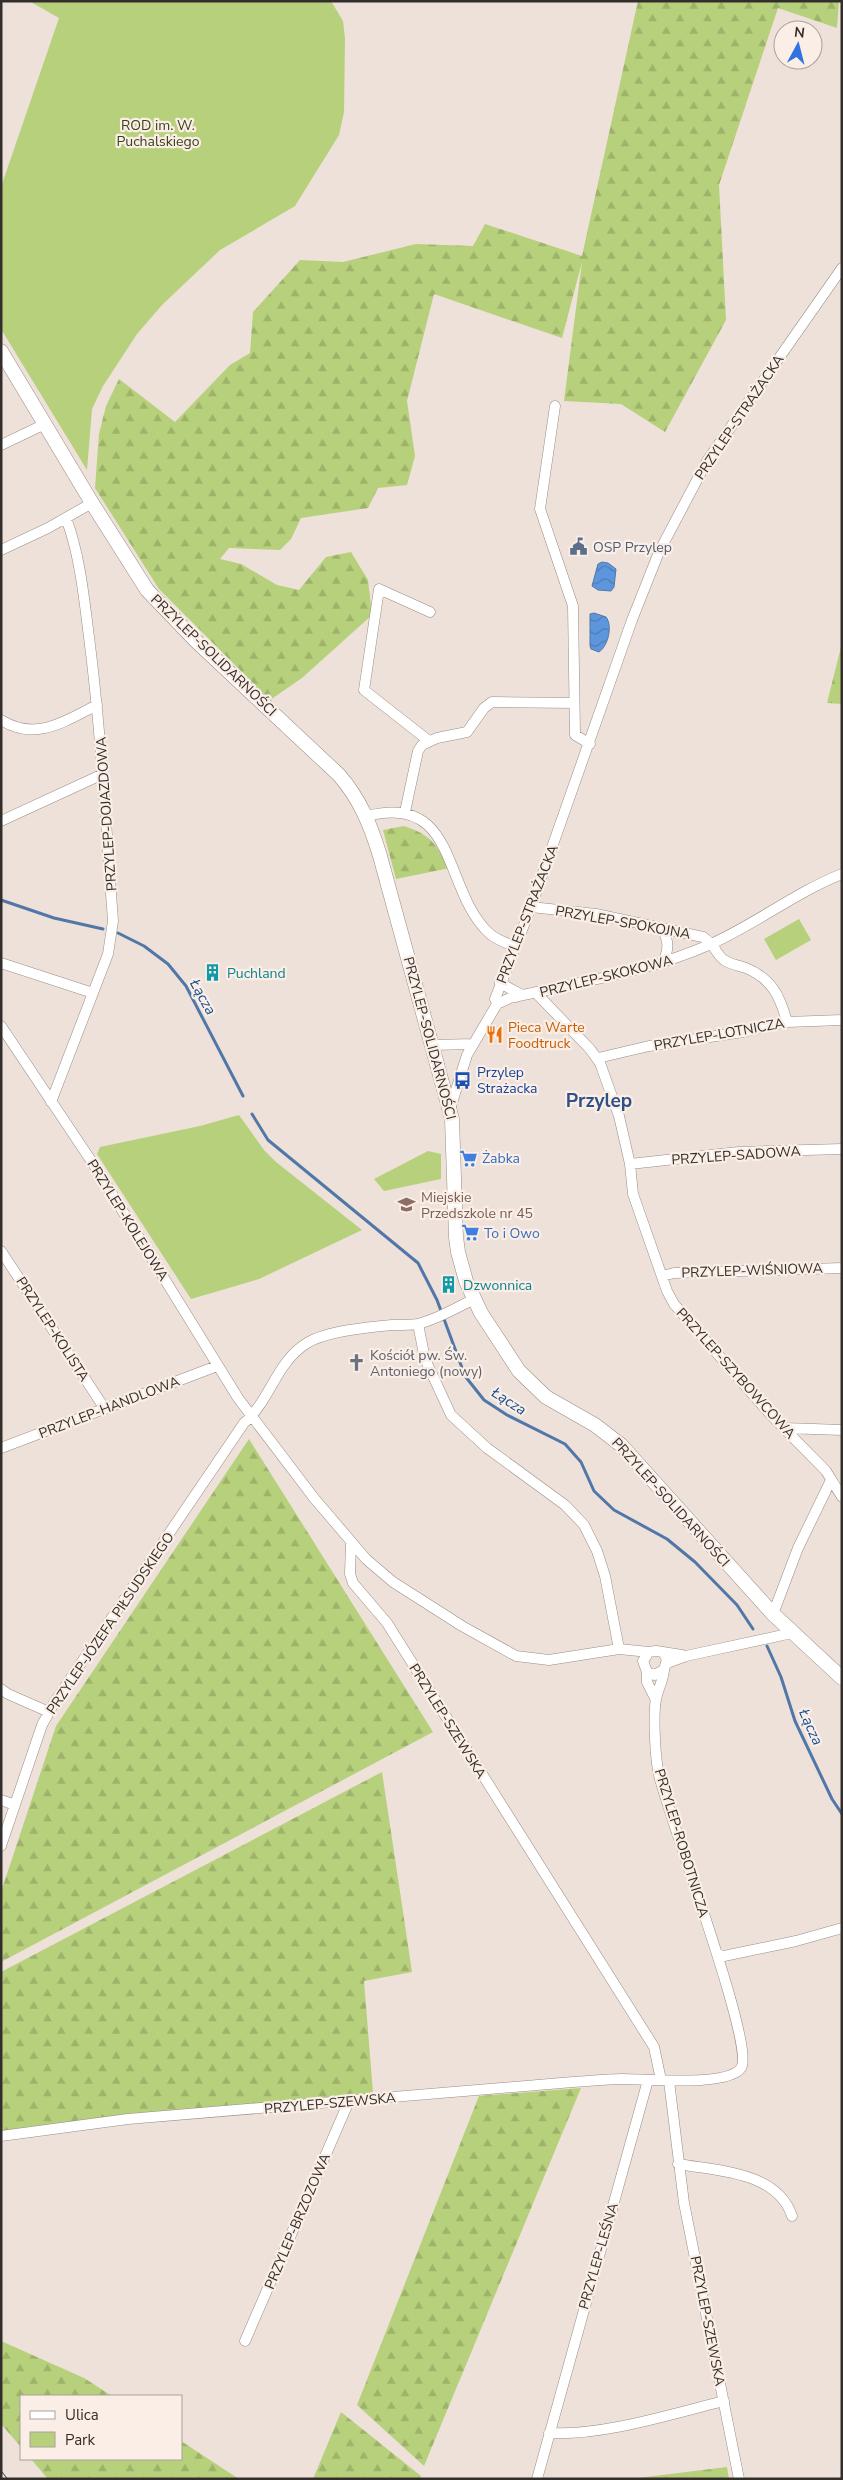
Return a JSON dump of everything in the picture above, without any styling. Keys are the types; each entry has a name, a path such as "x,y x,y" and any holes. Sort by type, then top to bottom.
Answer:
{"main road":[{"name":"PRZYLEP-SOLIDARNOŚCI","path":"1,351 133,571 162,607 339,776 357,798 366,816 380,856 450,1109 455,1146 458,1252 474,1299 519,1371 546,1397 596,1425 621,1445 773,1614 842,1678"}],"street":[{"name":"PRZYLEP-STRAŻACKA","path":"450,1109 462,1066 472,1044 497,1004 495,999 500,983 531,906 590,744 632,620 663,543 707,461 842,268"},
{"path":"555,406 540,509 573,606 575,734 590,744"},
{"path":"1,445 45,424"},
{"path":"1,550 92,503"},
{"name":"PRZYLEP-DOJAZDOWA","path":"51,1102 108,954 114,921 97,706 83,597 71,532 66,518"},
{"path":"428,741 364,690 379,589 430,612"},
{"path":"405,812 418,752 428,741 467,732 484,708 492,702 574,703"},
{"path":"1,720 13,727 27,731 40,730 97,706"},
{"path":"1,821 103,774"},
{"path":"366,816 384,812 405,812 420,818 431,827 445,849 464,892 485,928 497,938 514,946"},
{"name":"PRZYLEP-SKOKOWA","path":"497,1004 522,996 663,963 713,943 842,874"},
{"name":"PRZYLEP-SPOKOJNA","path":"531,906 596,914 703,937 713,943"},
{"path":"662,928 668,941 668,950 663,963"},
{"path":"713,943 724,959 754,972 770,983 780,998 787,1022"},
{"path":"1,963 93,993"},
{"path":"500,983 522,996"},
{"name":"PRZYLEP-SZYBOWCOWA","path":"536,994 598,1058 619,1116 630,1164 633,1194 667,1291 680,1312 784,1428 826,1471 842,1497"},
{"name":"PRZYLEP-LOTNICZA","path":"598,1058 649,1046 743,1032 787,1022 842,1020"},
{"name":"PRZYLEP-KOLEJOWA","path":"1,1026 157,1265 217,1366 252,1417"},
{"path":"433,1046 472,1044"},
{"name":"PRZYLEP-SADOWA","path":"630,1164 739,1152 842,1148"},
{"name":"PRZYLEP-KOLISTA","path":"1,1251 105,1409"},
{"name":"PRZYLEP-WIŚNIOWA","path":"662,1276 674,1273 842,1268"},
{"path":"474,1299 418,1324 348,1332 307,1342 291,1356 273,1380 252,1417 314,1498 366,1559 393,1582 495,1645 516,1656 528,1659 549,1660 619,1649 632,1649 646,1656 656,1650 665,1662"},
{"path":"418,1324 425,1359 451,1415 487,1448 565,1504 584,1524 597,1551 605,1576 619,1649"},
{"name":"PRZYLEP-HANDLOWA","path":"1,1448 217,1366"},
{"name":"PRZYLEP-JÓZEFA PIŁSUDSKIEGO","path":"1,1846 42,1725 49,1712 234,1439 252,1417"},
{"path":"784,1428 842,1430"},
{"path":"773,1614 798,1548 831,1480"},
{"name":"PRZYLEP-SZEWSKA","path":"351,1542 350,1574 353,1583 387,1623 654,2047 665,2080 684,2203 740,2479"},
{"path":"647,1672 654,1675 665,1662 686,1656 792,1633"},
{"name":"PRZYLEP-ROBOTNICZA","path":"646,1656 647,1682 656,1700"},
{"name":"PRZYLEP-ROBOTNICZA","path":"665,1662 656,1700 658,1774 717,1954 739,2030 744,2059 741,2068 734,2074 720,2078 665,2080"},
{"path":"1,1688 8,1694 49,1712"},
{"path":"1,1800 15,1805"},
{"path":"717,1954 724,1956 793,1942 842,1928"},
{"name":"PRZYLEP-LEŚNA","path":"537,2479 648,2080"},
{"name":"PRZYLEP-SZEWSKA","path":"1,2136 128,2119 564,2083 665,2080"},
{"name":"PRZYLEP-BRZOZOWA","path":"246,2341 349,2101"},
{"path":"678,2164 758,2179 769,2186 790,2210 792,2216"},
{"path":"549,2432 566,2434 634,2423 724,2401"}],"green space":[{"name":"ROD im. W. Puchalskiego","path":"29,1 331,1 343,21 345,38 344,112 339,135 295,206 220,250 162,305 137,334 103,386 92,409 87,470 1,329 1,187 59,18"},
{"path":"638,1 839,1 837,28 823,23 823,20 813,20 778,8 773,20 719,185 726,320 665,432 621,404 564,401 582,262 562,338 434,294 407,401 415,456 407,485 378,488 368,508 301,518 291,539 280,550 229,548 220,559 241,564 277,585 299,590 326,557 351,552 368,580 372,615 302,678 270,700 159,589 95,488 99,434 106,406 119,379 175,422 230,365 250,353 253,312 300,260 343,262 416,244 473,246 485,224 582,256"},
{"path":"842,643 842,704 827,703"},
{"path":"404,826 421,833 432,841 450,868 396,879 383,830"},
{"path":"799,919 811,940 776,960 764,939"},
{"path":"239,1115 264,1150 276,1162 362,1230 259,1279 191,1299 97,1154 100,1147 200,1126"},
{"path":"428,1151 441,1154 441,1179 384,1191 374,1179"},
{"path":"249,1439 433,1732 1,1962 1,1892 56,1726"},
{"path":"382,1772 412,1972 364,1981 373,2093 2,2131 1,1972"},
{"path":"581,2088 424,2466 357,2405 479,2096"},
{"path":"1,2341 84,2378 110,2395 20,2395 20,2446 1,2424"},
{"path":"341,2412 421,2476 419,2479 313,2479"},
{"path":"182,2442 239,2479 48,2479 32,2460 182,2460"},
{"path":"727,2467 729,2479 635,2479 646,2477"}],"water":[{"path":"602,562 608,563 616,569 614,587 611,591 598,590 592,586 598,564"},
{"path":"594,613 606,617 609,625 607,641 599,652 591,649 590,646 590,614"}],"waterway":[{"name":"Łącza","path":"1,900 54,918 103,929"},
{"name":"Łącza","path":"118,933 144,946 168,964 186,986 243,1096"},
{"name":"Łącza","path":"252,1114 268,1140 418,1263 437,1300 465,1376 484,1400 507,1415 565,1444 581,1462 594,1491 614,1510 667,1539 695,1562 737,1605 753,1629"},
{"name":"Łącza","path":"767,1646 781,1677 795,1721 832,1799 842,1814"}],"railway":[{"path":"1,2474 5,2479"}],"place":[{"name":"OSP Przylep","path":"579,547"},
{"name":"Puchland","path":"213,973"},
{"name":"Pieca Warte Foodtruck","path":"494,1035"},
{"name":"Przylep Strażacka","path":"463,1080"},
{"name":"Żabka","path":"468,1158"},
{"name":"Miejskie Przedszkole nr 45","path":"407,1205"},
{"name":"To i Owo","path":"470,1233"},
{"name":"Dzwonnica","path":"449,1285"},
{"name":"Kościół pw. Św. Antoniego (nowy)","path":"356,1363"}],"district":[{"name":"Przylep","path":"599,1100"}]}
